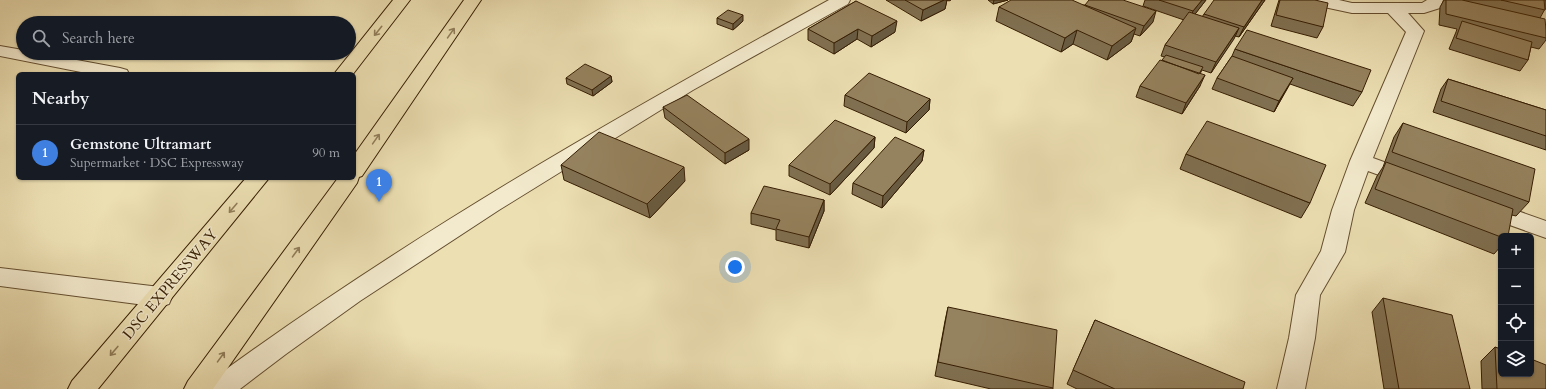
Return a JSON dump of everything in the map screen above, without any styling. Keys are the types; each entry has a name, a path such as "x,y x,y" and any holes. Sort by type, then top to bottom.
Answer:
{"main road":[{"path":"356,58 402,0"},
{"path":"356,168 473,0"},
{"path":"345,72 354,60"},
{"name":"DSC EXPRESSWAY","path":"82,389 256,180"},
{"path":"198,389 348,180"}],"street":[{"path":"220,389 352,294 491,204 686,86 842,0"},
{"path":"1316,0 1352,8 1424,8 1434,4 1435,0"},
{"path":"1291,389 1302,338 1308,295 1333,252 1343,210 1361,161 1415,31 1394,8"},
{"path":"0,50 16,53"},
{"path":"50,60 110,72"},
{"path":"1361,161 1428,186"},
{"path":"1465,200 1546,230"},
{"path":"0,277 160,297"}],"building":[{"path":"905,0 944,0 923,10"},
{"path":"1011,0 1072,0 1136,28 1112,46 1077,30 1065,38 999,7"},
{"path":"1089,0 1123,0 1156,11 1144,26 1085,5"},
{"path":"1159,0 1202,0 1193,11"},
{"path":"1214,0 1262,0 1244,27 1204,14"},
{"path":"1280,0 1315,0 1328,3 1323,27 1276,15"},
{"path":"1446,0 1462,0 1545,19 1546,38 1446,14"},
{"path":"1501,0 1544,0 1545,10"},
{"path":"856,1 897,21 872,36 858,29 834,43 808,29"},
{"path":"728,10 743,15 733,24 717,18"},
{"path":"1189,12 1239,28 1216,62 1165,45"},
{"path":"1462,21 1532,42 1528,60 1456,38"},
{"path":"1247,30 1371,70 1362,92 1235,49"},
{"path":"1166,55 1203,67 1199,74 1162,60"},
{"path":"1232,56 1293,78 1279,101 1217,78"},
{"path":"1160,60 1205,75 1186,103 1140,86"},
{"path":"585,64 611,76 592,90 566,78"},
{"path":"869,73 930,99 907,122 845,95"},
{"path":"1448,79 1546,110 1546,136 1441,101"},
{"path":"687,95 749,139 725,153 663,107"},
{"path":"835,120 875,137 830,184 789,165"},
{"path":"1207,121 1326,165 1310,203 1186,154"},
{"path":"1403,123 1535,169 1529,202 1392,152"},
{"path":"599,132 684,167 647,204 561,165"},
{"path":"895,137 924,150 883,196 853,183"},
{"path":"1386,162 1513,209 1509,233 1498,233 1498,236 1375,189"},
{"path":"764,186 824,200 809,237 776,229 780,220 751,213"},
{"path":"1383,298 1452,315 1470,389 1399,389"},
{"path":"948,307 1057,330 1053,388 938,362"},
{"path":"1095,320 1245,382 1243,389 1115,389 1073,370"},
{"path":"1495,347 1498,348 1498,377 1534,377 1534,360 1546,365 1546,389 1497,389"}],"place":[{"name":"Gemstone Ultramart","path":"379,202"}]}
